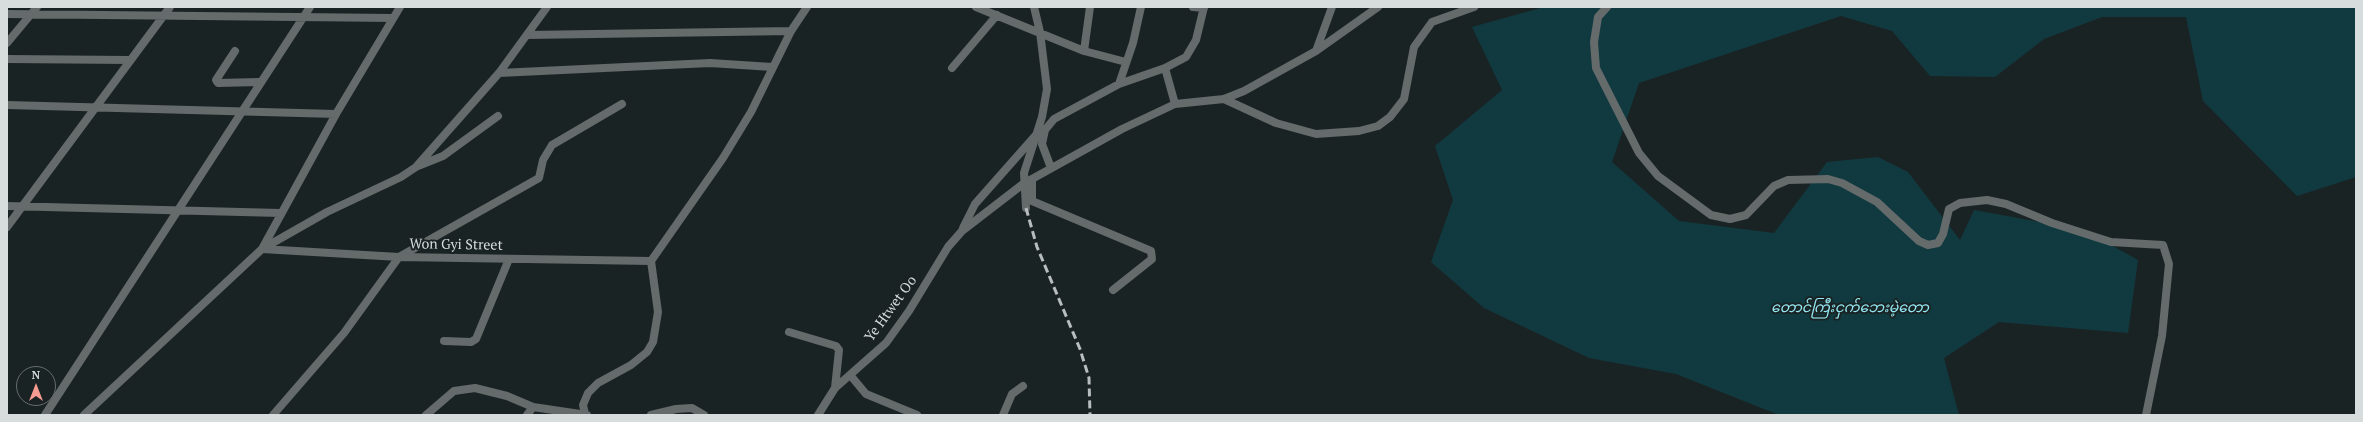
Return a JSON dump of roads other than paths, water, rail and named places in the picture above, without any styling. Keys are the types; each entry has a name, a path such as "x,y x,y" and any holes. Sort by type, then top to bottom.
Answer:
{"street":[{"path":"7,43 37,7"},
{"path":"7,227 163,14 170,7"},
{"path":"218,16 224,7"},
{"path":"45,415 179,211 240,111 310,7"},
{"path":"262,249 280,213 336,114 392,18 400,7"},
{"path":"416,167 499,73 547,7"},
{"path":"426,415 454,391 475,388 507,396 533,407 586,414 583,405 588,393 598,383 642,358 652,342 658,312 651,261 723,158 751,112 791,31 807,7"},
{"path":"976,7 1084,51 1126,62"},
{"path":"1026,208 1023,184 1026,162 1036,135 1048,89 1040,32 1034,7"},
{"path":"1084,51 1090,7"},
{"path":"1119,84 1141,7"},
{"path":"962,231 974,204 1036,135 1045,130 1054,119 1119,84 1165,68 1186,57 1196,40 1204,8 1192,7"},
{"path":"1316,51 1332,7"},
{"path":"962,231 1023,184 1122,129 1175,104 1224,99 1244,91 1316,51 1378,7"},
{"path":"1224,99 1276,124 1316,134 1359,131 1378,126 1390,117 1404,99 1414,47 1432,22 1474,7"},
{"path":"1608,7 1598,17 1594,42 1596,68 1639,153 1658,176 1711,215 1730,219 1746,215 1774,186 1788,180 1828,179 1842,183 1877,202 1919,241 1928,245 1938,243 1944,234 1948,209 1960,203 1987,200 2006,204 2052,223 2111,242 2163,245 2169,264 2162,336 2146,415"},
{"path":"7,14 163,14 392,18"},
{"path":"952,68 997,15"},
{"path":"527,36 791,31"},
{"path":"235,51 216,80 218,83 259,82"},
{"path":"7,59 129,60"},
{"path":"499,73 710,63 772,67"},
{"path":"1165,68 1175,104"},
{"path":"273,415 344,333 399,257 539,178 543,160 552,145 622,104"},
{"path":"7,105 336,114"},
{"path":"84,415 262,249 327,212 401,177 416,167 443,156 498,116"},
{"path":"1045,130 1042,144 1051,168"},
{"path":"1032,179 1032,201 1144,246 1151,251 1152,259 1113,290"},
{"path":"7,206 280,213"},
{"name":"Ye Htwet Oo","path":"818,415 836,388 886,343 909,311 948,247 962,231"},
{"name":"Won Gyi Street","path":"262,249 399,257 651,261"},
{"path":"444,341 472,342 476,339 509,259"},
{"path":"789,332 836,346 839,350 836,388"},
{"path":"851,376 866,394 917,415"},
{"path":"1003,415 1012,394 1023,386"},
{"path":"527,415 533,407"},
{"path":"651,415 676,409 692,408 704,415"}],"railway":[{"path":"1026,208 1037,247 1080,349 1089,378 1090,415"}],"park label":[{"name":"တောင်ကြီးငှက်ဘေးမဲ့တော","path":"1850,308"}]}
